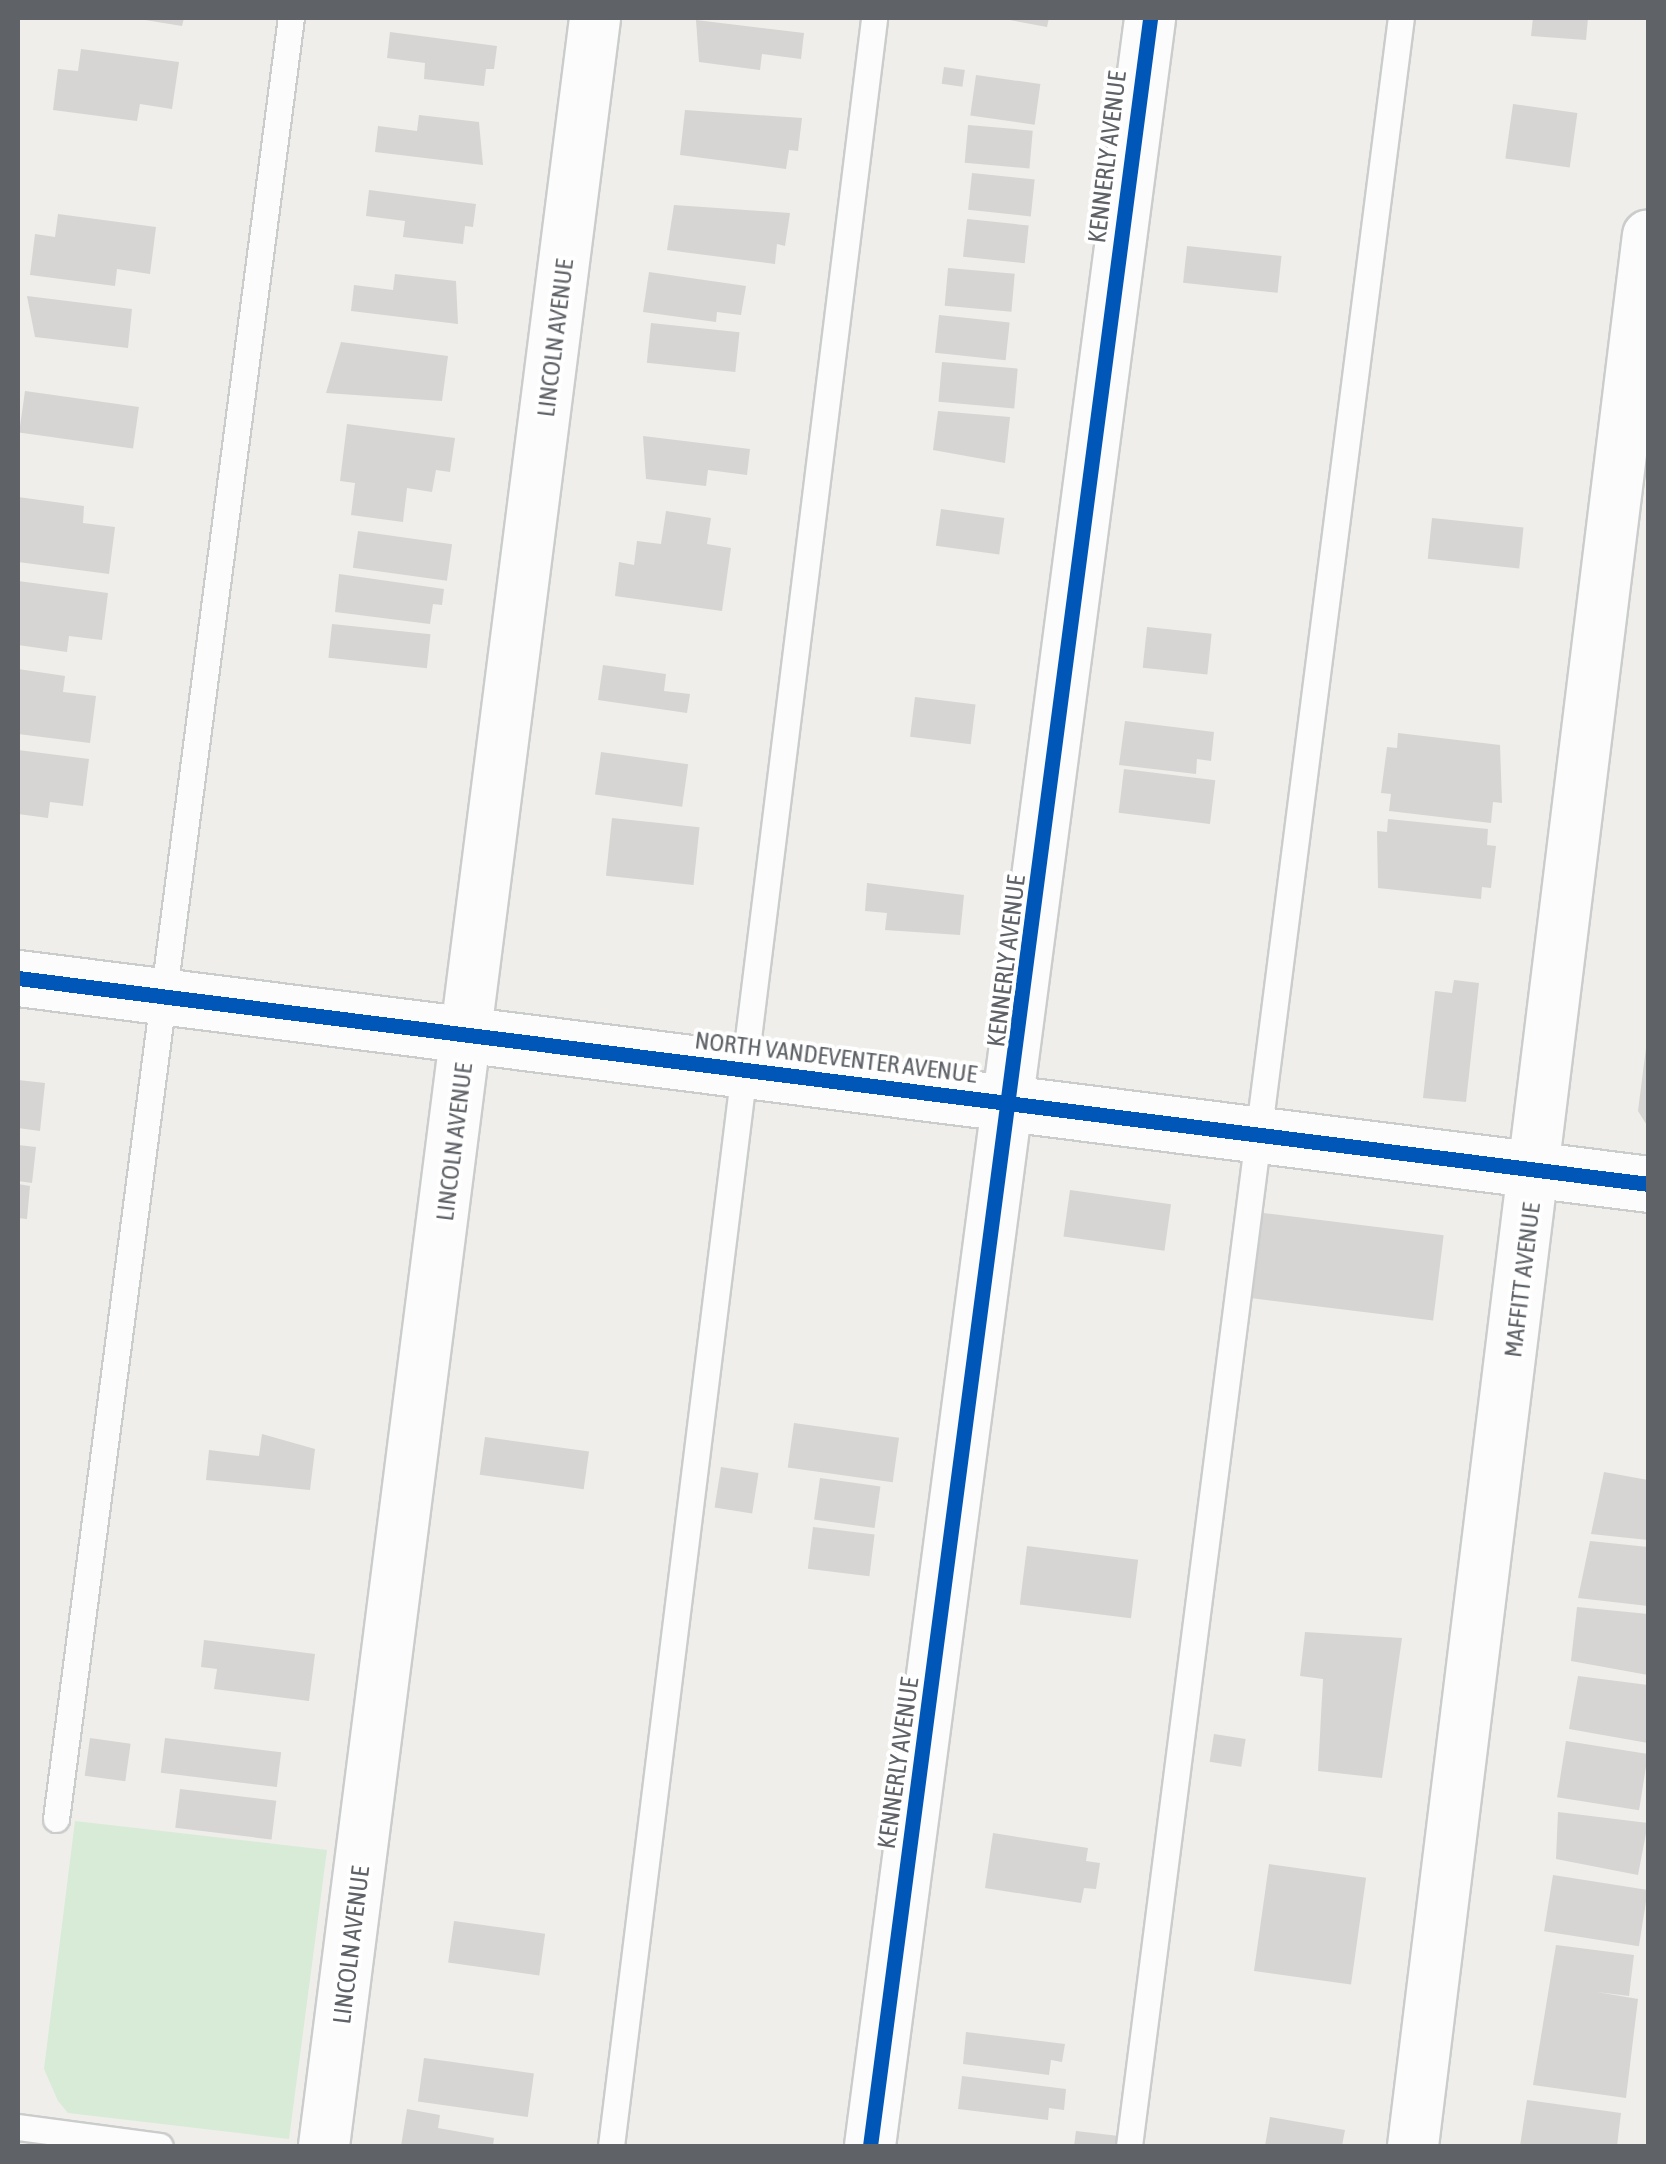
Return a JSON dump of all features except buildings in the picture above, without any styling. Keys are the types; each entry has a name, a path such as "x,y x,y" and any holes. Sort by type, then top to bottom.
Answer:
{"main road":[{"name":"NORTH VANDEVENTER AVENUE","path":"18,978 1648,1184"}],"street":[{"name":"LINCOLN AVENUE","path":"324,2146 595,18"},
{"name":"KENNERLY AVENUE","path":"870,2146 1014,1104 1150,18"},
{"name":"MAFFITT AVENUE","path":"1414,2146 1648,235"}],"lane":[{"path":"56,1819 292,18"},
{"path":"611,2146 874,18"},
{"path":"1129,2146 1402,18"},
{"path":"18,2127 160,2146"}],"green space":[{"path":"75,1821 327,1850 289,2139 68,2113 58,2101 44,2069"}],"cycle path":[{"path":"870,2146 1150,18"},
{"path":"18,978 1648,1184"}]}
